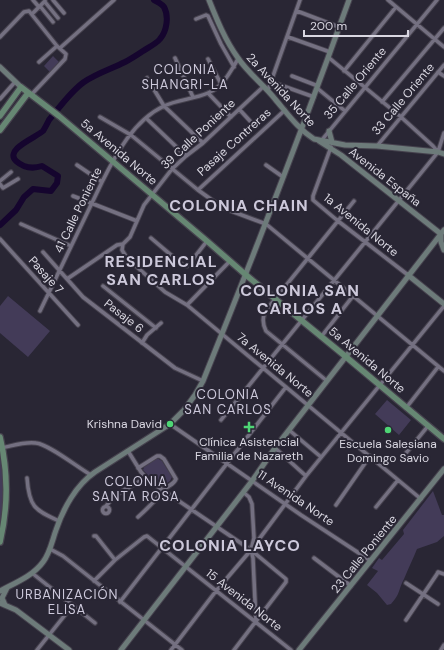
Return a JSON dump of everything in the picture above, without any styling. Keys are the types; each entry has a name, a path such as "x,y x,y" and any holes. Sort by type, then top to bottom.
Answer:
{"main road":[{"name":"5a Avenida Norte","path":"21,87 59,116 246,275 346,356 444,439"},
{"path":"0,116 21,87"},
{"path":"0,130 30,94"},
{"path":"0,437 6,486 3,528 0,542"}],"street":[{"path":"32,0 53,22"},
{"path":"53,0 64,13"},
{"path":"39,62 114,0"},
{"name":"2a Avenida Norte","path":"208,0 238,59 268,90 302,130 312,138"},
{"path":"268,90 300,0"},
{"path":"0,591 32,573 42,563 50,549 59,521 69,501 90,475 170,424 184,410 195,395 203,381 266,224 297,144 349,0"},
{"path":"388,0 444,47"},
{"name":"35 Calle Oriente","path":"321,141 437,0"},
{"path":"32,14 44,1 58,18"},
{"path":"344,70 396,7"},
{"path":"297,11 339,27"},
{"path":"0,38 24,12 29,12 66,54 65,59 30,94"},
{"path":"196,19 206,15 208,16 234,67"},
{"path":"382,102 444,28"},
{"path":"288,37 329,54 344,70 401,117 438,152"},
{"path":"175,58 193,97"},
{"path":"208,59 221,84"},
{"name":"41 Calle Poniente","path":"40,310 60,272 112,161 131,135 146,118 164,106 208,93 221,84 238,59"},
{"name":"33 Calle Oriente","path":"377,146 444,65"},
{"name":"5a Avenida Norte","path":"0,66 21,87"},
{"path":"438,72 444,76"},
{"path":"292,76 318,87 345,111"},
{"path":"147,78 164,106 202,143"},
{"path":"0,99 15,82"},
{"path":"272,82 314,97"},
{"name":"39 Calle Poniente","path":"66,279 117,245 122,244 130,237 144,205 172,169 264,86"},
{"path":"208,93 231,117"},
{"path":"239,109 250,122"},
{"name":"Pasaje Contreras","path":"198,190 285,110"},
{"path":"100,117 131,135 198,190 223,208 266,224 444,371"},
{"path":"146,118 186,156"},
{"path":"328,131 331,145 377,146 438,152 444,154"},
{"path":"221,420 438,152 444,133"},
{"path":"297,144 301,140 312,138"},
{"name":"Avenida España","path":"312,138 331,145 341,155 398,200 443,232"},
{"name":"1a Avenida Norte","path":"331,145 313,199 338,221 444,305"},
{"path":"341,155 341,149 345,145"},
{"path":"266,165 283,177"},
{"path":"77,166 102,182"},
{"path":"11,172 0,182 3,188 18,179"},
{"path":"73,196 137,221"},
{"path":"327,381 266,331 263,316 354,201"},
{"path":"21,224 71,246"},
{"path":"443,232 441,242 444,250"},
{"path":"121,650 252,481 275,448 408,275 443,232"},
{"path":"151,238 184,266 187,266 190,263 207,241"},
{"name":"Pasaje 7","path":"0,239 78,325"},
{"name":"7a Avenida Norte","path":"122,244 122,250 127,258 164,292 187,305 421,499"},
{"name":"Pasaje 6","path":"43,252 83,297 180,371 203,381"},
{"path":"187,305 230,261"},
{"path":"103,286 156,328"},
{"path":"321,337 353,296"},
{"path":"171,650 216,591 251,550 321,457 380,386 444,305"},
{"path":"142,343 147,335 161,323"},
{"path":"406,408 438,367"},
{"path":"120,602 286,387"},
{"name":"11 Avenida Norte","path":"170,424 285,504 371,561"},
{"path":"406,453 428,426"},
{"path":"289,430 321,457"},
{"path":"1,448 28,442 39,443 90,475"},
{"path":"275,448 306,476"},
{"path":"128,451 145,478 251,550 286,579 286,582 234,650"},
{"path":"138,468 158,455 163,457 176,479 138,517"},
{"path":"336,505 370,456"},
{"name":"23 Calle Poniente","path":"299,650 444,469"},
{"path":"26,478 30,499 36,508 42,513 59,521"},
{"path":"106,506 118,493 134,486 145,478"},
{"path":"376,507 398,480"},
{"path":"243,492 250,498 252,504 254,538 251,550 253,558 256,622"},
{"path":"94,536 96,536 115,560 94,581"},
{"name":"15 Avenida Norte","path":"115,560 147,536 291,650"},
{"path":"50,549 61,554 182,650"},
{"path":"314,558 351,586"},
{"path":"406,620 438,572 444,574"},
{"path":"32,573 95,623"},
{"path":"406,583 438,604"},
{"path":"7,587 2,595 2,604 16,610 50,634 69,650"},
{"path":"37,650 73,605"},
{"path":"441,650 444,644"}],"shaded area":[{"path":"53,56 59,62 50,72 44,66"},
{"path":"8,296 50,331 28,357 0,333 0,306"},
{"path":"387,400 411,420 399,435 375,414"},
{"path":"0,455 2,456 3,485 0,533"},
{"path":"157,458 162,461 172,477 170,481 163,486 143,470 144,467"},
{"path":"433,491 442,515 444,515 444,536 437,542 417,549 399,592 391,604 387,605 377,593 367,585 378,571 372,568 379,558 382,560 404,534 403,530"}],"waterway":[{"path":"0,225 16,210 24,197 33,189 51,191 57,183 58,176 42,166 29,167 22,165 13,157 14,152 23,144 40,134 65,100 84,82 127,61 158,41 166,28 167,19 166,11 163,6 154,0"}],"place":[{"name":"Krishna David","path":"170,424"},
{"name":"Clínica Asistencial Familia de Nazareth","path":"249,427"},
{"name":"Escuela Salesiana Domingo Savio","path":"388,430"}],"district":[{"name":"COLONIA SHANGRI-LA","path":"185,76"},
{"name":"COLONIA CHAIN","path":"239,205"},
{"name":"RESIDENCIAL SAN CARLOS","path":"161,270"},
{"name":"COLONIA SAN CARLOS A","path":"300,299"},
{"name":"COLONIA SAN CARLOS","path":"228,402"},
{"name":"COLONIA SANTA ROSA","path":"136,488"},
{"name":"COLONIA LAYCO","path":"230,545"},
{"name":"URBANIZACIÓN ELISA","path":"67,602"}]}
